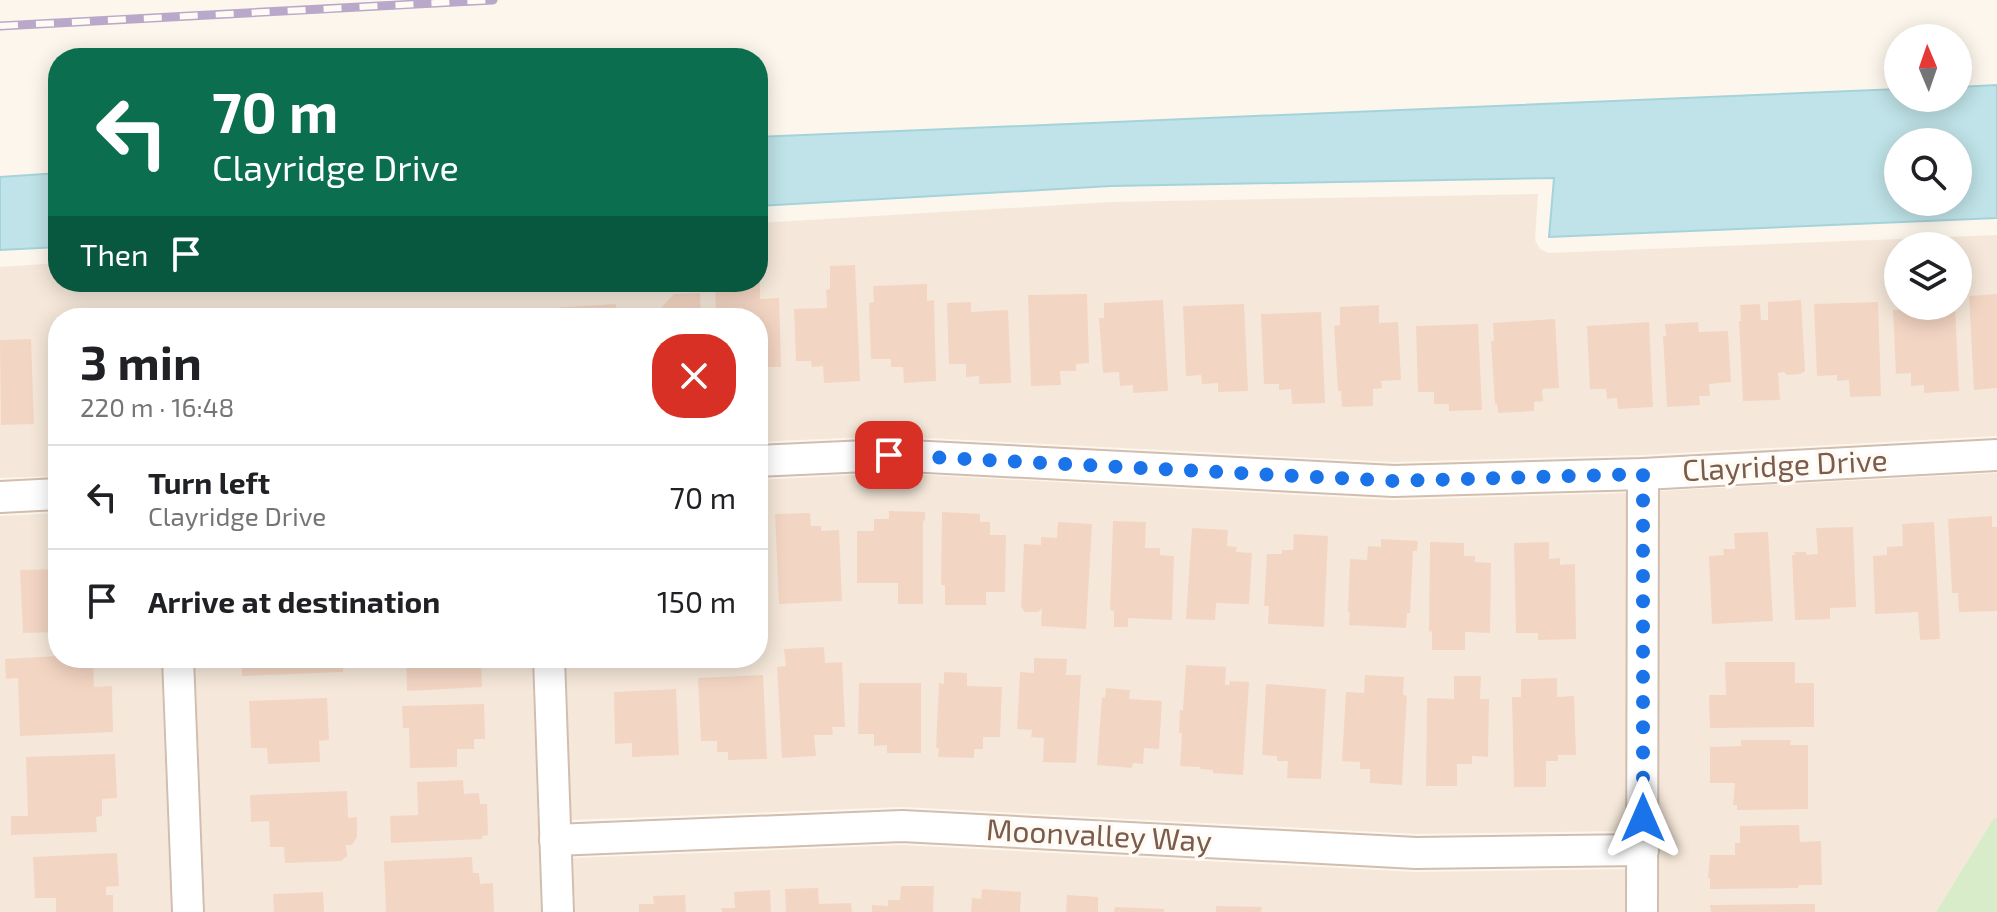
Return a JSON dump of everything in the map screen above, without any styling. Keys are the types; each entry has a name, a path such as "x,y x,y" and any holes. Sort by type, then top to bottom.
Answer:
{"street":[{"name":"Clayridge Drive","path":"768,461 889,455 1394,481 1643,474 1997,455"},
{"path":"1642,912 1643,474"},
{"path":"0,497 48,495"},
{"path":"178,668 188,912"},
{"path":"549,668 558,912"},
{"name":"Moonvalley Way","path":"555,840 902,826 1416,853 1643,850"}],"shaded area":[{"path":"1538,194 1535,240 1540,249 1549,253 1884,240 1884,320 1972,320 1972,236 1997,235 1997,436 1642,455 1394,462 888,436 768,442 768,308 48,308 48,476 0,478 0,267 48,264 48,292 768,292 768,222 1112,202"},
{"path":"889,473 1393,500 1626,493 1626,831 1416,834 902,807 571,820 566,668 768,668 768,479"},
{"path":"1997,473 1997,817 1936,912 1659,912 1659,491"},
{"path":"48,514 48,668 161,668 171,912 0,912 0,516"},
{"path":"195,668 532,668 541,912 205,912"},
{"path":"902,845 1415,872 1626,869 1625,912 575,912 573,858"}],"green space":[{"path":"1997,817 1997,912 1936,912 1992,821"}],"water":[{"path":"1997,85 1997,218 1549,237 1554,178 1111,186 768,205 768,137 1884,90 1884,112 1972,112 1972,86"},
{"path":"48,174 48,248 0,250 0,177"}],"building":[{"path":"855,265 860,381 824,383 823,366 812,367 811,361 796,361 794,309 827,308 830,266"},
{"path":"927,284 927,301 934,300 936,381 904,383 903,367 891,367 891,359 871,359 869,303 874,302 873,286"},
{"path":"715,292 760,292 760,299 779,298 781,367 768,367 768,308 716,308"},
{"path":"700,293 701,308 661,308 674,294"},
{"path":"1087,294 1089,363 1076,364 1076,371 1060,371 1061,385 1031,386 1028,295"},
{"path":"1997,294 1997,388 1974,390 1972,296"},
{"path":"1163,300 1168,391 1133,393 1133,385 1120,386 1119,372 1103,373 1099,318 1104,318 1104,303"},
{"path":"1801,300 1805,371 1787,375 1778,373 1780,400 1743,401 1740,305 1760,304 1761,320 1768,320 1768,302"},
{"path":"971,302 971,312 1008,310 1011,383 979,384 979,376 966,377 966,364 949,364 947,303"},
{"path":"1878,302 1881,396 1850,397 1849,380 1837,381 1837,375 1817,376 1814,304"},
{"path":"616,304 616,308 551,308"},
{"path":"1244,304 1248,391 1218,392 1218,383 1202,384 1201,375 1186,376 1183,306"},
{"path":"1379,305 1379,323 1398,322 1401,380 1381,381 1382,388 1373,389 1373,406 1342,407 1341,391 1338,391 1334,326 1340,325 1340,307"},
{"path":"1321,312 1325,403 1292,404 1291,389 1279,390 1279,384 1264,384 1261,314"},
{"path":"1555,319 1559,388 1542,389 1543,401 1534,402 1534,411 1498,413 1491,341 1494,341 1493,323"},
{"path":"1893,320 1956,320 1959,391 1924,393 1924,385 1911,386 1911,373 1896,374"},
{"path":"1649,322 1653,407 1618,409 1617,398 1607,399 1606,389 1590,389 1587,326"},
{"path":"1698,322 1699,332 1728,331 1731,382 1709,384 1710,396 1699,396 1700,405 1667,407 1665,324"},
{"path":"1478,324 1482,410 1449,411 1449,404 1434,404 1434,392 1418,392 1416,326"},
{"path":"31,339 34,424 1,425 0,340"},
{"path":"889,511 925,512 923,604 898,604 898,583 857,583 857,531 874,531 874,519 889,519"},
{"path":"942,512 980,514 980,522 990,522 990,535 1006,535 1005,592 986,592 986,605 945,605 945,585 941,585"},
{"path":"810,513 811,526 821,526 821,531 839,530 842,601 779,604 775,514"},
{"path":"1992,516 1992,527 1997,527 1997,611 1959,612 1958,593 1952,593 1948,519"},
{"path":"1113,521 1146,522 1145,548 1160,548 1160,555 1174,556 1172,620 1128,618 1128,627 1114,627 1114,611 1110,610"},
{"path":"1058,522 1092,524 1086,629 1041,626 1042,608 1038,612 1025,612 1021,607 1024,544 1041,545 1041,537 1057,538"},
{"path":"1934,522 1940,639 1920,640 1918,612 1875,614 1873,556 1887,555 1887,547 1903,546 1902,524"},
{"path":"1853,527 1856,607 1830,608 1830,619 1795,620 1792,555 1795,555 1794,552 1818,554 1816,528"},
{"path":"1192,528 1228,530 1227,546 1237,547 1236,552 1252,553 1249,604 1216,603 1215,620 1186,619"},
{"path":"1768,532 1773,621 1712,624 1709,556 1724,555 1723,549 1735,549 1734,533"},
{"path":"1294,534 1328,536 1324,627 1268,624 1269,606 1264,606 1267,554 1293,550"},
{"path":"1381,539 1418,541 1417,551 1413,551 1410,613 1407,613 1406,628 1349,625 1350,559 1367,560 1368,546 1381,547"},
{"path":"1430,542 1464,543 1464,556 1475,556 1475,562 1491,563 1490,633 1465,632 1465,650 1432,650 1432,631 1429,632"},
{"path":"1549,542 1549,559 1560,558 1560,565 1575,564 1576,639 1538,640 1538,633 1516,633 1514,543"},
{"path":"48,569 48,632 23,633 20,570"},
{"path":"824,647 825,663 842,662 845,727 832,727 833,735 814,735 816,756 782,758 777,667 786,666 784,649"},
{"path":"48,657 48,668 93,668 94,687 112,686 113,732 20,736 18,678 6,679 5,659"},
{"path":"1034,658 1067,659 1066,675 1081,675 1076,763 1043,762 1044,738 1031,737 1032,730 1017,729 1020,672 1034,673"},
{"path":"1725,662 1795,662 1795,683 1814,683 1814,727 1710,728 1709,695 1726,695"},
{"path":"1186,665 1226,667 1225,685 1229,685 1230,681 1249,682 1243,775 1180,766 1180,710 1183,710"},
{"path":"242,668 343,668 343,672 242,676"},
{"path":"406,668 481,668 482,687 407,691"},
{"path":"944,672 967,673 967,686 1002,687 1000,737 983,737 983,749 974,749 974,758 938,757 939,683 944,684"},
{"path":"763,675 767,759 728,760 728,752 717,752 717,741 701,741 698,678"},
{"path":"1365,675 1404,677 1403,695 1407,696 1402,785 1370,783 1370,769 1360,769 1360,762 1342,761 1346,692 1364,693"},
{"path":"1454,676 1481,676 1480,699 1489,699 1488,757 1472,756 1472,764 1457,764 1457,786 1426,786 1427,698 1454,699"},
{"path":"1557,678 1557,697 1574,696 1576,755 1558,755 1558,761 1546,761 1546,787 1514,787 1512,697 1521,697 1521,679"},
{"path":"859,683 921,683 921,753 887,753 887,745 874,746 874,734 858,734"},
{"path":"1266,684 1326,689 1321,779 1287,778 1288,761 1277,761 1277,756 1262,755"},
{"path":"1106,688 1130,690 1129,699 1162,701 1159,749 1144,748 1143,764 1133,763 1132,768 1097,765 1102,697 1105,698"},
{"path":"676,689 679,755 632,757 632,743 615,744 614,692"},
{"path":"327,698 329,740 319,741 320,762 268,764 267,748 251,748 249,701"},
{"path":"484,704 485,739 474,739 474,749 457,749 457,767 410,768 409,728 403,728 402,706"},
{"path":"1741,740 1791,740 1790,745 1808,745 1808,809 1737,810 1737,805 1733,805 1735,783 1710,783 1710,747 1741,746"},
{"path":"115,754 117,798 102,799 102,816 96,817 97,832 11,835 11,816 28,816 26,757"},
{"path":"463,780 464,794 479,793 480,804 487,804 488,835 482,836 482,839 391,843 390,816 418,815 417,782"},
{"path":"347,791 348,818 357,817 357,837 352,845 346,845 347,856 341,861 285,863 284,847 270,847 269,821 251,822 250,795"},
{"path":"1799,825 1800,842 1821,841 1822,885 1710,889 1710,855 1735,855 1735,843 1740,843 1740,826"},
{"path":"117,853 119,886 106,887 106,895 113,895 113,912 56,912 56,898 35,898 33,857"},
{"path":"472,857 473,873 479,873 480,884 493,883 494,912 386,912 384,861"},
{"path":"901,886 934,886 933,912 872,912 872,905 888,906 888,900 900,900"},
{"path":"818,888 819,904 851,903 852,912 786,912 785,889"},
{"path":"982,889 1021,892 1020,912 971,912 972,898 981,899"},
{"path":"770,890 771,912 722,912 721,908 735,908 734,892"},
{"path":"323,892 324,912 274,912 273,894"},
{"path":"685,895 686,912 639,912 639,904 654,904 653,896"},
{"path":"1067,895 1098,897 1098,912 1066,912"},
{"path":"1815,904 1815,912 1711,912 1710,905"},
{"path":"1216,906 1262,907 1261,912 1216,912"},
{"path":"1115,907 1164,909 1164,912 1114,912"}],"railway":[{"path":"0,26 493,0"}],"route":[{"path":"889,455 1394,481 1643,474 1643,818"}]}
